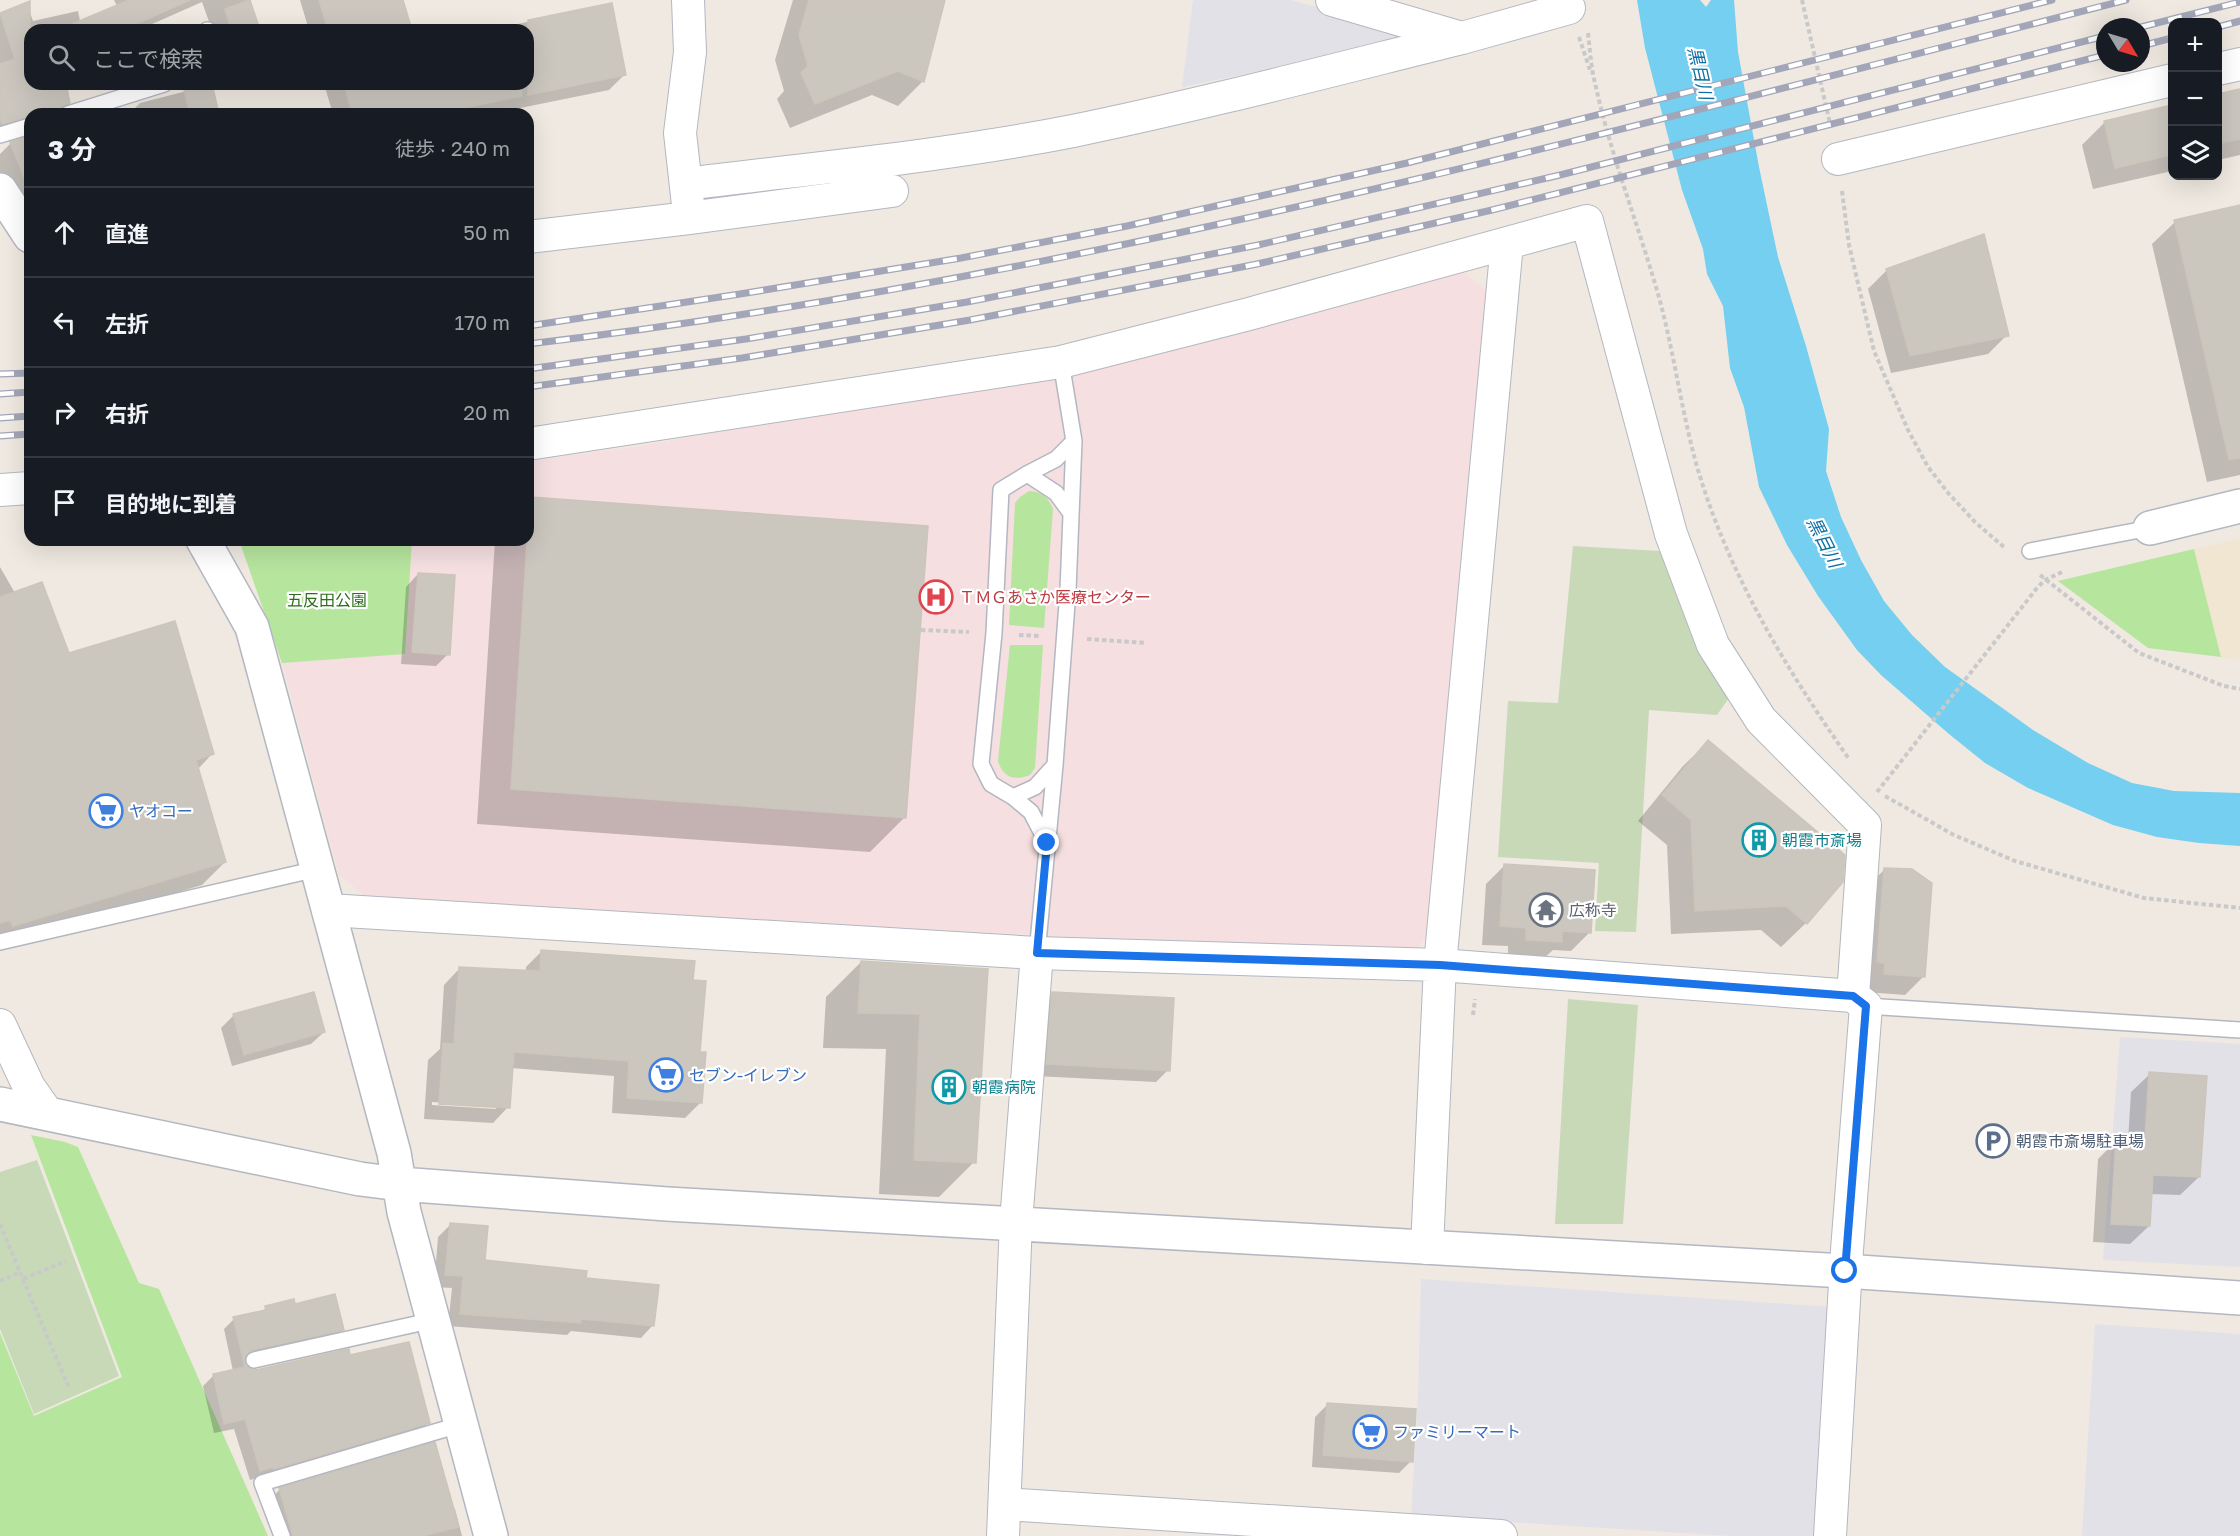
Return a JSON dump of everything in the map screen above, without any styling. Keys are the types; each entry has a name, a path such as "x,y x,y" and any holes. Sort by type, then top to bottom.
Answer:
{"street":[{"path":"688,0 690,52 680,133 689,218"},
{"path":"1332,0 1462,38"},
{"path":"686,184 960,150 1072,131 1207,101 1462,38 1578,15"},
{"path":"2222,68 2240,64"},
{"path":"1838,159 2168,81"},
{"path":"0,190 24,227"},
{"path":"534,236 892,191"},
{"path":"534,443 1060,362 1249,314 1587,221 1671,534 1713,645 1761,720 1864,825 1859,1001 1830,1536"},
{"path":"1427,1248 1440,965 1507,243"},
{"path":"0,490 24,488"},
{"path":"2150,528 2240,506"},
{"path":"206,546 252,627 394,1153 404,1212 462,1424 484,1534"},
{"path":"328,910 1037,953 1440,965 1859,1001"},
{"path":"1004,1536 1016,1222 1037,953"},
{"path":"0,1025 29,1087 48,1114"},
{"path":"0,1104 360,1179 400,1184 667,1204 1016,1222 1845,1271 2240,1298"},
{"path":"1005,1504 1501,1536"}],"lane":[{"path":"87,108 145,90"},
{"path":"0,135 24,128"},
{"path":"1037,953 1055,765 1068,590 1074,441 1060,362"},
{"path":"1047,843 1031,812 1013,796 991,784 981,764 994,633 1001,490 1056,459 1074,441"},
{"path":"1027,474 1056,493 1070,512"},
{"path":"2030,551 2150,528"},
{"path":"1013,796 1035,787 1055,765"},
{"path":"0,942 317,869"},
{"path":"1859,1001 2240,1030"},
{"path":"254,1360 434,1320"},
{"path":"282,1536 262,1483 462,1424"}],"path":[{"path":"1802,0 1838,159 1849,245 1874,351 1908,430 1928,467 1969,515 2006,549"},
{"path":"1578,15 1594,82 1656,289 1696,462 1712,512 1730,559 1748,595 1801,690 1851,761"},
{"path":"2033,569 2139,653 2224,686 2240,689"},
{"path":"1886,780 2037,588"},
{"path":"921,630 1146,643"},
{"path":"1870,785 1954,835 2015,861 2144,898 2240,908"},
{"path":"0,1224 69,1388"},
{"path":"23,1279 66,1261"},
{"path":"0,1281 20,1272"}],"shaded area":[{"path":"1193,0 1290,0 1402,30 1397,43 1182,87"},
{"name":"ＴＭＧあさか医療センター","path":"1459,269 1491,294 1434,929 1411,955 370,900 339,875 282,663 405,654 412,546 534,546 534,460 640,446 1081,369"},
{"path":"2240,539 2240,660 2221,657 2194,549"},
{"path":"2120,1037 2240,1044 2240,1267 2103,1260"},
{"path":"1421,1279 1832,1307 1818,1536 1731,1536 1411,1516 1418,1398"},
{"path":"2095,1324 2240,1334 2240,1536 2082,1536"}],"green space":[{"path":"1029,491 1044,496 1053,509 1044,628 1009,625 1015,503"},
{"name":"五反田公園","path":"241,546 412,546 405,654 282,663"},
{"path":"1573,546 1660,551 1697,649 1729,698 1717,715 1649,710 1636,932 1595,931 1599,863 1498,857 1508,701 1558,703"},
{"path":"2194,549 2221,657 2148,648 2058,581"},
{"path":"1010,645 1043,645 1035,768 1030,775 1019,778 1006,774 998,761"},
{"path":"1568,999 1638,1005 1623,1224 1555,1224"},
{"path":"31,1135 78,1147 139,1283 159,1289 268,1536 0,1536 0,1333 34,1416 122,1377"},
{"path":"37,1160 119,1376 34,1414 0,1329 0,1172"}],"water":[{"name":"黒目川","path":"1637,0 1700,0 1706,7 1711,0 1734,0 1738,52 1778,257 1829,429 1826,471 1841,517 1884,601 1912,635 1945,667 2033,730 2088,763 2132,783 2174,791 2240,793 2240,846 2157,837 2113,825 2028,788 1985,763 1881,675 1857,650 1818,596 1787,545 1759,487 1744,407 1730,368 1723,306 1707,274 1703,249 1682,190 1645,48"}],"building":[{"path":"129,0 190,0 136,24 72,24"},
{"path":"250,0 258,24 229,24 225,9"},
{"path":"319,0 403,0 410,24 326,24"},
{"path":"809,0 945,0 924,82 898,71 815,104 801,73 808,66 799,35"},
{"path":"30,1 30,24 24,24 24,90 67,90 70,103 61,108 24,108 24,118 2,124 0,64 15,59 0,13"},
{"path":"612,3 626,75 528,95 528,90 534,90 534,24 528,24 528,20"},
{"path":"2240,89 2240,139 2222,143 2222,126 2222,93"},
{"path":"184,90 213,90 218,108 188,108"},
{"path":"346,90 522,90 522,96 465,108 350,108"},
{"path":"2168,106 2168,156 2115,168 2104,121"},
{"path":"24,138 24,177 10,142"},
{"path":"2240,205 2240,458 2229,460 2174,220"},
{"path":"1984,234 2009,336 1910,356 1886,269"},
{"path":"534,497 928,526 906,818 511,789 527,546 534,546"},
{"path":"418,573 455,575 450,655 412,652"},
{"name":"ヤオコー","path":"42,582 69,653 175,621 214,754 196,760 226,862 13,926 10,920 0,923 0,597"},
{"name":"朝霞市斎場","path":"1708,740 1845,855 1843,882 1807,924 1786,906 1695,911 1691,820 1662,795"},
{"path":"1504,864 1595,870 1591,933 1562,931 1562,942 1526,940 1526,928 1500,926"},
{"path":"1884,868 1912,869 1932,883 1925,977 1884,974 1885,963 1877,962"},
{"path":"541,950 695,961 693,980 706,981 700,1052 706,1052 702,1103 627,1098 629,1061 514,1052 510,1108 439,1104 443,1043 454,1044 459,967 540,971"},
{"name":"朝霞病院","path":"861,961 988,969 976,1163 914,1160 920,1014 858,1013"},
{"path":"314,992 325,1032 244,1055 233,1014"},
{"path":"1052,992 1174,998 1170,1071 1046,1064"},
{"path":"2149,1072 2207,1076 2200,1177 2153,1175 2150,1226 2111,1224 2116,1138 2145,1140"},
{"path":"450,1223 488,1226 485,1260 587,1271 586,1278 659,1285 654,1326 581,1319 581,1323 460,1314 463,1276 445,1275"},
{"path":"335,1294 344,1330 252,1350 245,1357 246,1366 256,1370 349,1349 350,1355 409,1342 430,1423 274,1469 273,1467 260,1471 245,1419 224,1424 213,1374 245,1367 233,1317 266,1310 265,1306 294,1299 295,1304"},
{"name":"ファミリーマート","path":"1327,1403 1416,1409 1413,1462 1323,1455"},
{"path":"435,1442 459,1527 423,1536 293,1536 279,1488"}],"railway":[{"path":"534,325 961,258 1127,226 1407,163 2052,0"},
{"path":"534,343 731,316 933,282 1133,243 1333,199 1532,151 2126,0"},
{"path":"2150,25 2240,2"},
{"path":"2222,26 2240,21"},
{"path":"534,368 746,339 967,302 1258,245 1560,175 2096,38"},
{"path":"2150,44 2168,39"},
{"path":"534,386 742,358 970,320 1257,264 1492,210 2096,57"},
{"path":"0,374 24,373"},
{"path":"0,394 24,392"},
{"path":"0,418 24,416"},
{"path":"0,436 24,434"}],"place":[{"name":"ＴＭＧあさか医療センター","path":"936,597"},
{"name":"ヤオコー","path":"106,811"},
{"name":"朝霞市斎場","path":"1759,840"},
{"name":"広称寺","path":"1546,910"},
{"name":"セブン-イレブン","path":"666,1075"},
{"name":"朝霞病院","path":"949,1087"},
{"name":"朝霞市斎場駐車場","path":"1993,1141"},
{"name":"ファミリーマート","path":"1370,1432"}],"route":[{"path":"1047,843 1037,953 1440,965 1853,996 1866,1006 1845,1271"}]}
